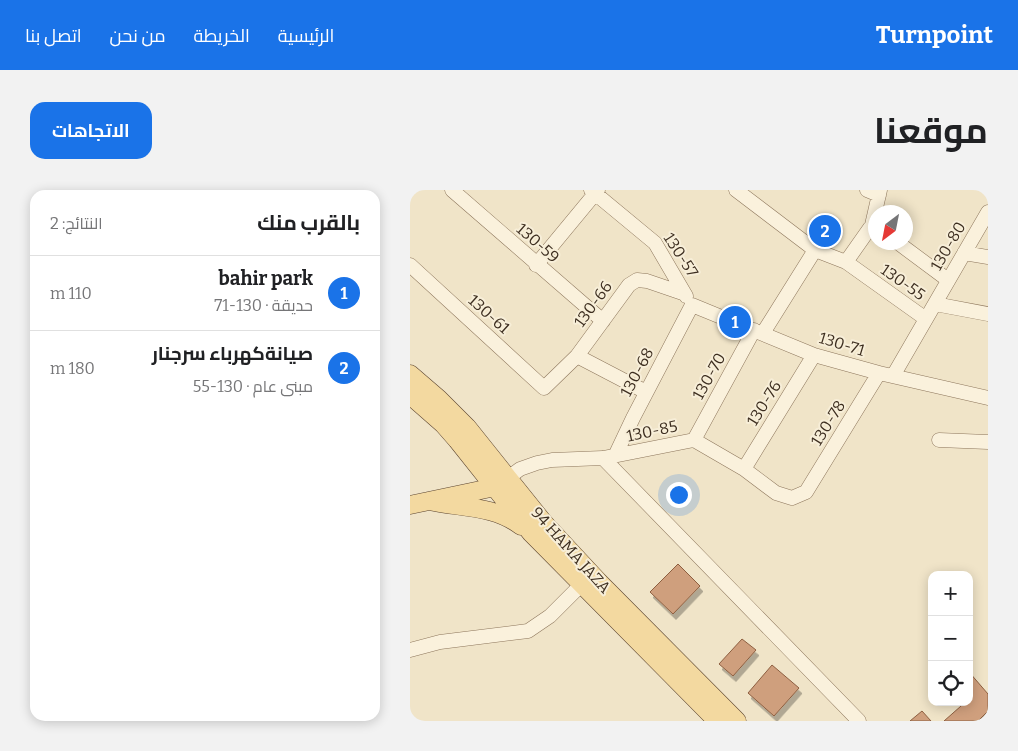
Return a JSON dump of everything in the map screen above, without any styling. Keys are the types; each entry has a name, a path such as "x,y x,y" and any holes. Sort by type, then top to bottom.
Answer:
{"main road":[{"name":"94 HAMA JAZA","path":"410,374 424,385 481,442 531,533 717,721"},
{"name":"94 HAMA JAZA","path":"410,395 443,424 544,523 598,581 737,721"},
{"path":"410,505 502,482"},
{"path":"429,501 487,510 510,519 531,533"}],"street":[{"name":"130-59","path":"452,190 602,321"},
{"name":"130-55","path":"736,190 815,250 846,262 926,319"},
{"path":"536,265 594,191"},
{"name":"130-57","path":"594,191 655,243 688,299"},
{"path":"875,192 875,205"},
{"name":"130-80","path":"886,375 926,319 988,212"},
{"path":"846,262 868,234"},
{"name":"130-70","path":"694,440 759,331 815,250"},
{"path":"907,250 948,280"},
{"path":"964,253 988,257"},
{"name":"130-61","path":"410,265 544,388"},
{"name":"130-66","path":"544,388 576,356 629,285 637,280 647,281 688,299"},
{"name":"130-71","path":"688,299 814,354 886,375 988,398"},
{"name":"130-68","path":"609,457 646,392 688,299"},
{"path":"935,304 988,314"},
{"name":"130-76","path":"744,469 814,354"},
{"path":"576,356 646,392"},
{"name":"130-78","path":"806,492 886,375"},
{"name":"130-85","path":"502,482 520,469 537,463 609,457 694,440 744,469 776,493 792,498 806,492"},
{"path":"939,440 988,442"},
{"path":"609,457 859,721"},
{"path":"410,650 440,642 528,631 550,616 581,585"}],"building":[{"path":"678,564 700,586 673,614 650,592"},
{"path":"742,639 756,650 733,676 719,664"},
{"path":"772,665 799,688 774,716 748,693"},
{"path":"973,677 988,694 988,711 978,721 944,721 961,706 973,706"},
{"path":"922,711 931,721 910,721"}],"place":[{"name":"صيانةكهرباء سرجنار","path":"825,231"},
{"name":"bahir park","path":"735,322"}]}
